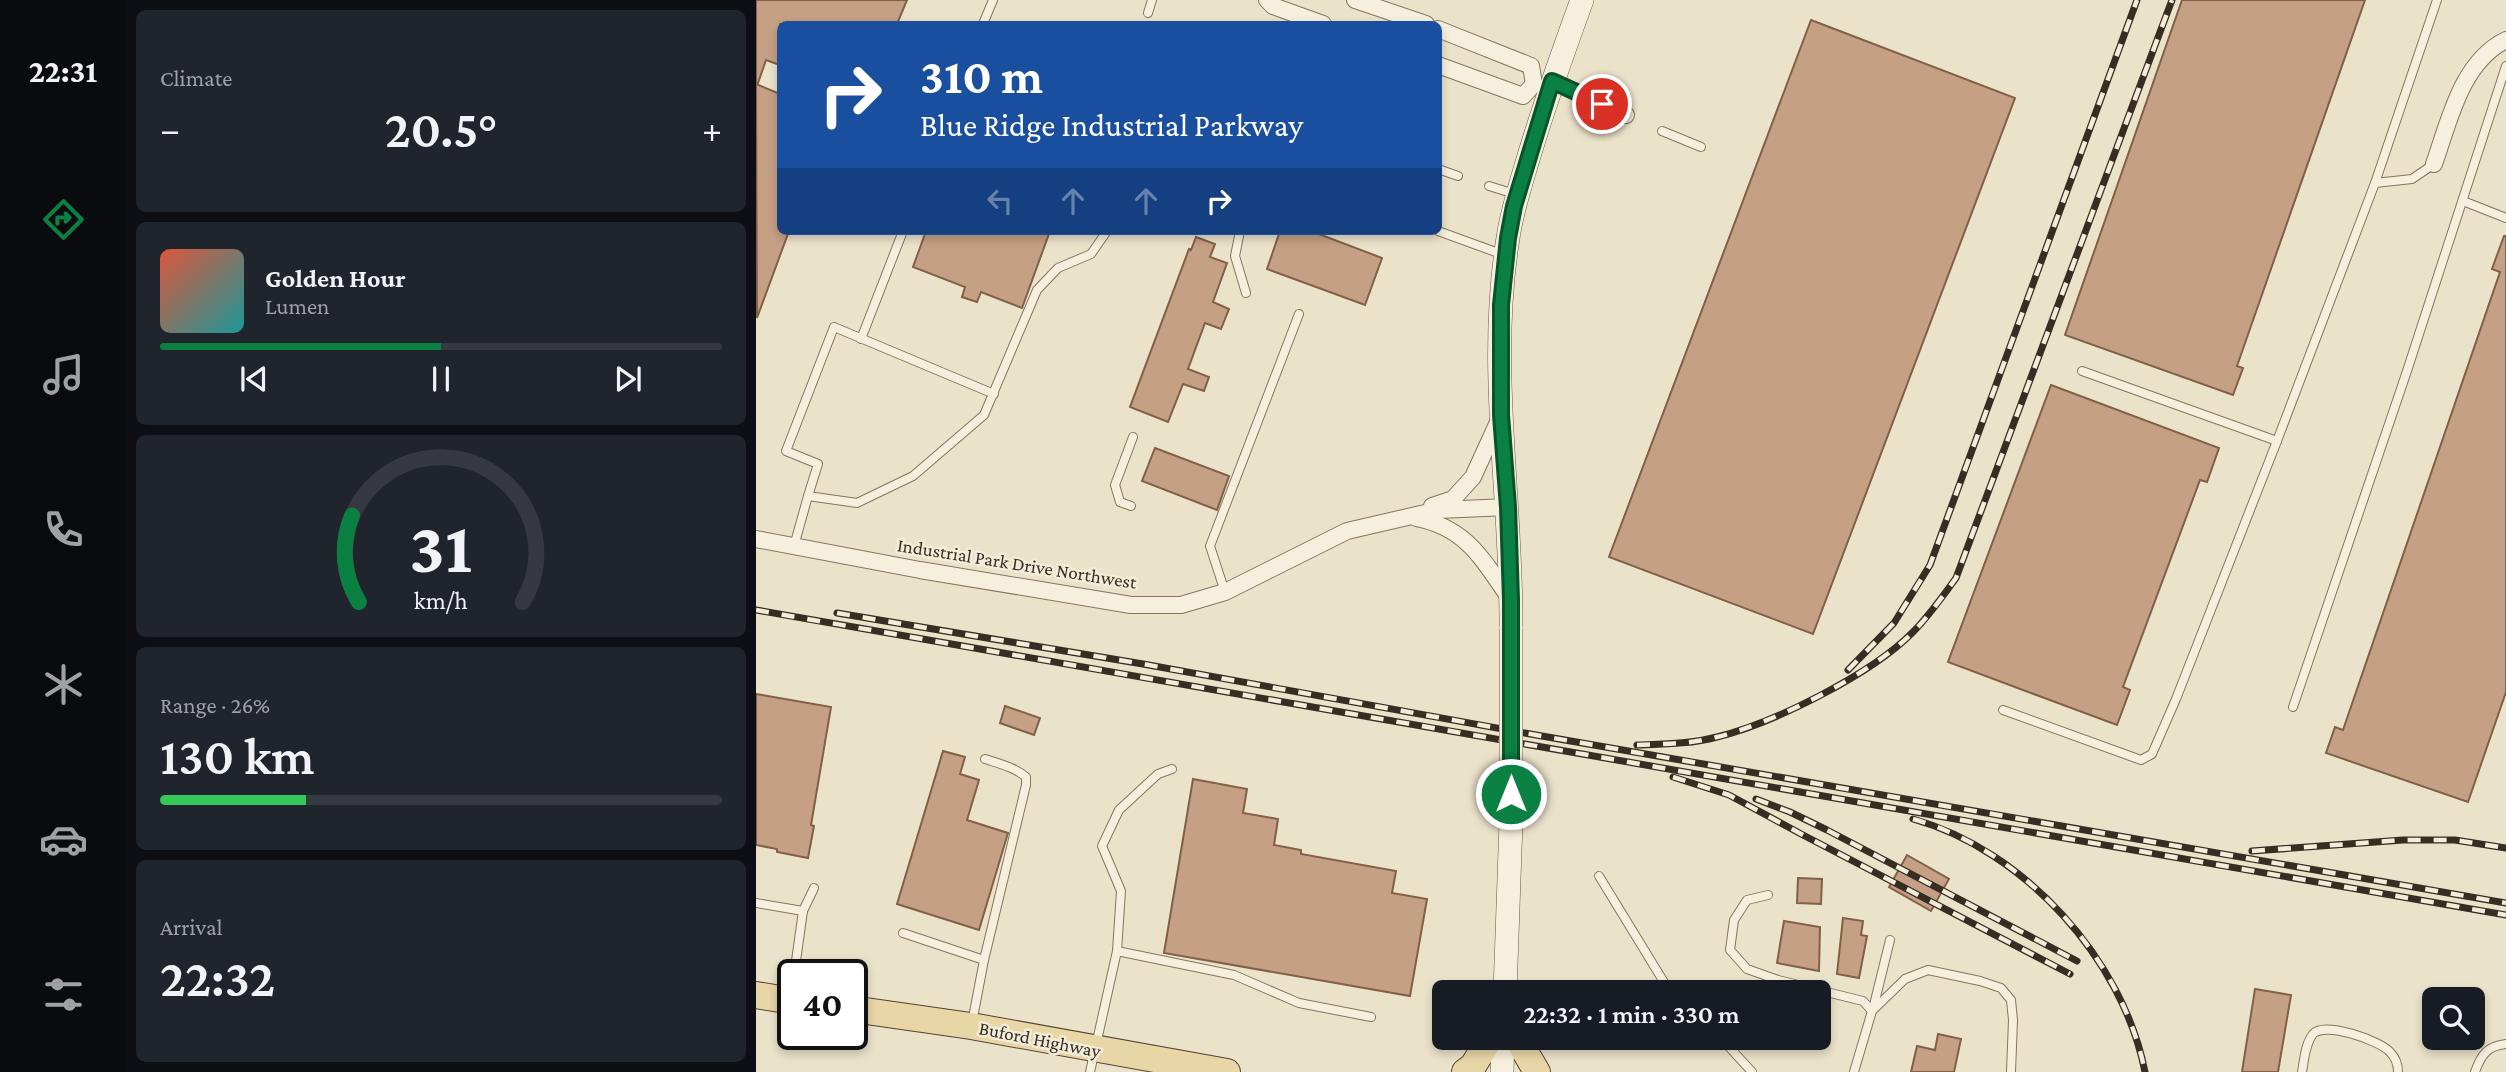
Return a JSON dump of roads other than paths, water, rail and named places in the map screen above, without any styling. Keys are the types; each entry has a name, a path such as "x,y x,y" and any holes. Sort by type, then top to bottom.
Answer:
{"main road":[{"path":"756,995 777,993"},
{"name":"Buford Highway","path":"868,1011 971,1026 1093,1061 1227,1072"},
{"path":"1465,1072 1473,1066 1483,1050"},
{"path":"1524,1050 1537,1072"}],"street":[{"path":"1267,0 1273,6 1315,21"},
{"path":"1355,0 1417,21"},
{"path":"1505,980 1511,822 1511,600 1501,415 1501,305 1506,256 1517,195 1545,85 1582,0"},
{"path":"1442,31 1531,66 1545,85 1626,115"},
{"path":"2434,164 2465,80 2477,63 2506,40"},
{"path":"1442,66 1523,96 1545,85"},
{"path":"1407,516 1453,499 1474,477 1501,415"},
{"name":"Industrial Park Drive Northwest","path":"756,539 920,570 1131,605 1181,605 1225,592 1347,531 1438,510 1508,507"},
{"path":"1407,516 1438,522 1468,541 1511,600"},
{"path":"1502,1072 1503,1050"}],"lane":[{"path":"985,21 993,0"},
{"path":"1148,13 1152,0"},
{"path":"2003,710 2141,760 2151,754 2176,699 2375,183 2437,0"},
{"path":"2293,708 2506,66"},
{"path":"1662,131 1701,147"},
{"path":"2375,183 2413,179 2434,164"},
{"path":"1442,170 1458,176"},
{"path":"1489,186 1517,195"},
{"path":"2463,201 2506,218"},
{"path":"1442,232 1506,256"},
{"path":"861,339 901,235"},
{"path":"808,496 856,503 913,476 984,415 1037,290 1058,268 1091,254 1104,235"},
{"path":"1239,235 1235,256 1246,293"},
{"path":"1225,592 1210,546 1299,314"},
{"path":"794,546 818,464 786,451 834,327 994,394"},
{"path":"2082,371 2277,441"},
{"path":"1131,506 1120,502 1115,485 1133,438"},
{"path":"971,1026 1026,785 1026,777 1022,774 985,759"},
{"path":"1093,1061 1117,951 1121,891 1102,846 1119,810 1158,774 1172,769"},
{"path":"1598,876 1663,980"},
{"path":"796,959 803,911 814,888"},
{"path":"1768,895 1747,900 1734,920 1730,950 1747,969 1777,980 1863,1001 1872,1012"},
{"path":"756,903 803,911"},
{"path":"903,933 984,960"},
{"path":"1854,1072 1890,940"},
{"path":"1117,951 1234,975 1299,1003 1371,1017"},
{"path":"1872,1012 1905,979 1928,970 2001,988 2011,1000 2011,1072"},
{"path":"2302,1072 2308,1042 2320,1028 2337,1029 2381,1046 2390,1052 2396,1061 2398,1072"},
{"path":"2475,1072 2481,1055 2495,1045 2506,1044"},
{"path":"1732,1050 1752,1072"}],"railway":[{"path":"1848,670 1894,623 1930,565 2137,0"},
{"path":"1637,745 1717,737 1793,709 1873,664 1913,632 1936,606 1956,578 2172,0"},
{"path":"756,610 2506,915"},
{"path":"837,613 1143,664 2506,903"},
{"path":"1673,777 1729,795 2070,974"},
{"path":"1756,799 1827,830 2077,961"},
{"path":"1913,819 1954,834 1993,856 2029,883 2062,915 2091,950 2115,989 2133,1030 2145,1072"},
{"path":"2252,851 2403,840 2455,840 2506,848"}]}
